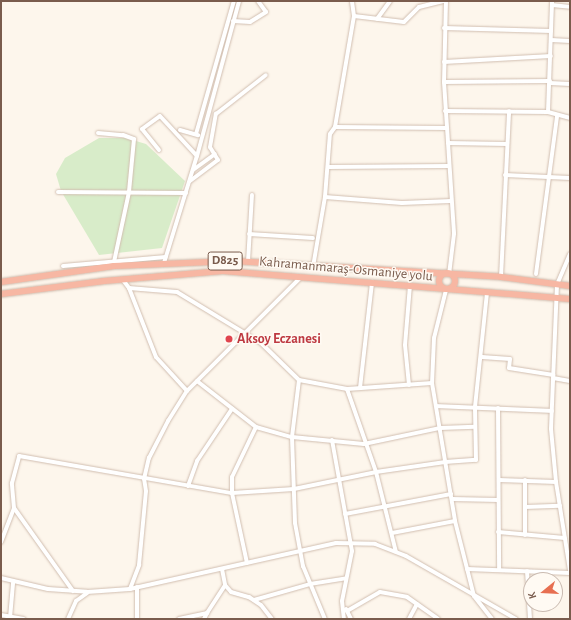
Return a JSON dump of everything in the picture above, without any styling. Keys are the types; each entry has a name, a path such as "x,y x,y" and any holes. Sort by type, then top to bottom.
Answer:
{"highway":[{"name":"Kahramanmaraş-Osmaniye yolu","path":"1,282 165,260 248,262 313,267 448,273 501,277 570,286"},
{"name":"Kahramanmaraş-Osmaniye yolu","path":"1,294 123,280 223,271 570,299"},
{"path":"448,273 453,277 454,282 451,288 445,289 439,280 448,273"}],"street":[{"path":"196,134 234,1"},
{"path":"63,266 165,260 197,156 239,1"},
{"path":"233,20 250,22 266,12 258,1"},
{"path":"313,267 325,196 330,134 335,127 354,16 352,1"},
{"path":"377,19 390,1"},
{"path":"354,16 404,22 419,7 443,1"},
{"path":"446,1 444,28 444,82 454,234 448,273"},
{"path":"548,112 552,3 570,7"},
{"path":"444,28 551,31"},
{"path":"551,40 570,41"},
{"path":"444,62 551,56"},
{"path":"189,182 218,160 210,147 216,114 266,74"},
{"path":"444,82 550,82 570,84"},
{"path":"445,111 548,112 557,116 570,118"},
{"path":"501,277 509,111"},
{"path":"159,150 142,129 160,116 197,156"},
{"path":"536,274 557,116"},
{"path":"335,127 447,128"},
{"path":"180,130 202,136"},
{"path":"98,134 123,135 134,139 129,192 114,262"},
{"path":"448,143 507,144"},
{"path":"192,171 215,154"},
{"path":"328,167 449,166"},
{"path":"506,175 570,178"},
{"path":"58,192 186,193"},
{"path":"248,262 252,195"},
{"path":"325,196 402,203 451,201"},
{"path":"250,234 313,238"},
{"path":"467,569 570,571 556,482 552,411 557,285 570,254"},
{"path":"130,589 139,565 146,491 144,479 149,458 187,391 301,277"},
{"path":"123,280 129,288 156,357 187,391"},
{"path":"360,388 372,282"},
{"path":"408,385 405,345 410,286"},
{"path":"129,288 177,292 261,342 299,380 347,389 432,383"},
{"path":"445,289 434,338 432,383 455,520 467,569 474,596 492,619"},
{"path":"1,542 14,508 12,483 19,456 144,479 232,493 294,489 376,472 445,462 476,460 475,407 482,357 487,293"},
{"path":"482,357 510,359 509,368 570,381"},
{"path":"299,380 292,437 299,552 310,584 325,619"},
{"path":"196,381 256,427 292,437 364,444 440,428 475,427"},
{"path":"347,389 364,444 376,472 386,506 396,552"},
{"path":"436,406 552,411"},
{"path":"498,408 499,570"},
{"path":"188,486 197,461 232,409"},
{"path":"247,564 232,493 232,477 256,427"},
{"path":"332,440 351,543 342,600 344,619"},
{"path":"498,480 556,482"},
{"path":"525,480 525,535"},
{"path":"345,514 451,494"},
{"path":"452,499 498,500"},
{"path":"525,507 560,506"},
{"path":"14,508 73,591"},
{"path":"392,533 455,520"},
{"path":"498,532 565,538"},
{"path":"1,578 48,589 87,592 130,589 336,543 375,544 396,552 516,619"},
{"path":"222,569 225,585 231,592 254,600 261,605 272,619"},
{"path":"527,571 530,619"},
{"path":"254,600 310,584 346,578"},
{"path":"10,618 13,580"},
{"path":"204,619 225,585"},
{"path":"137,587 137,619"},
{"path":"68,619 76,601 87,592"},
{"path":"347,611 380,592 406,597 438,619"},
{"path":"342,600 351,619"},
{"path":"410,619 417,604"},
{"path":"179,619 207,613"},
{"path":"1,615 10,618 24,619"}],"green space":[{"path":"99,138 126,138 146,144 185,181 162,248 99,255 61,191 56,174 65,158"}],"place":[{"name":"Aksoy Eczanesi","path":"229,339"}]}
